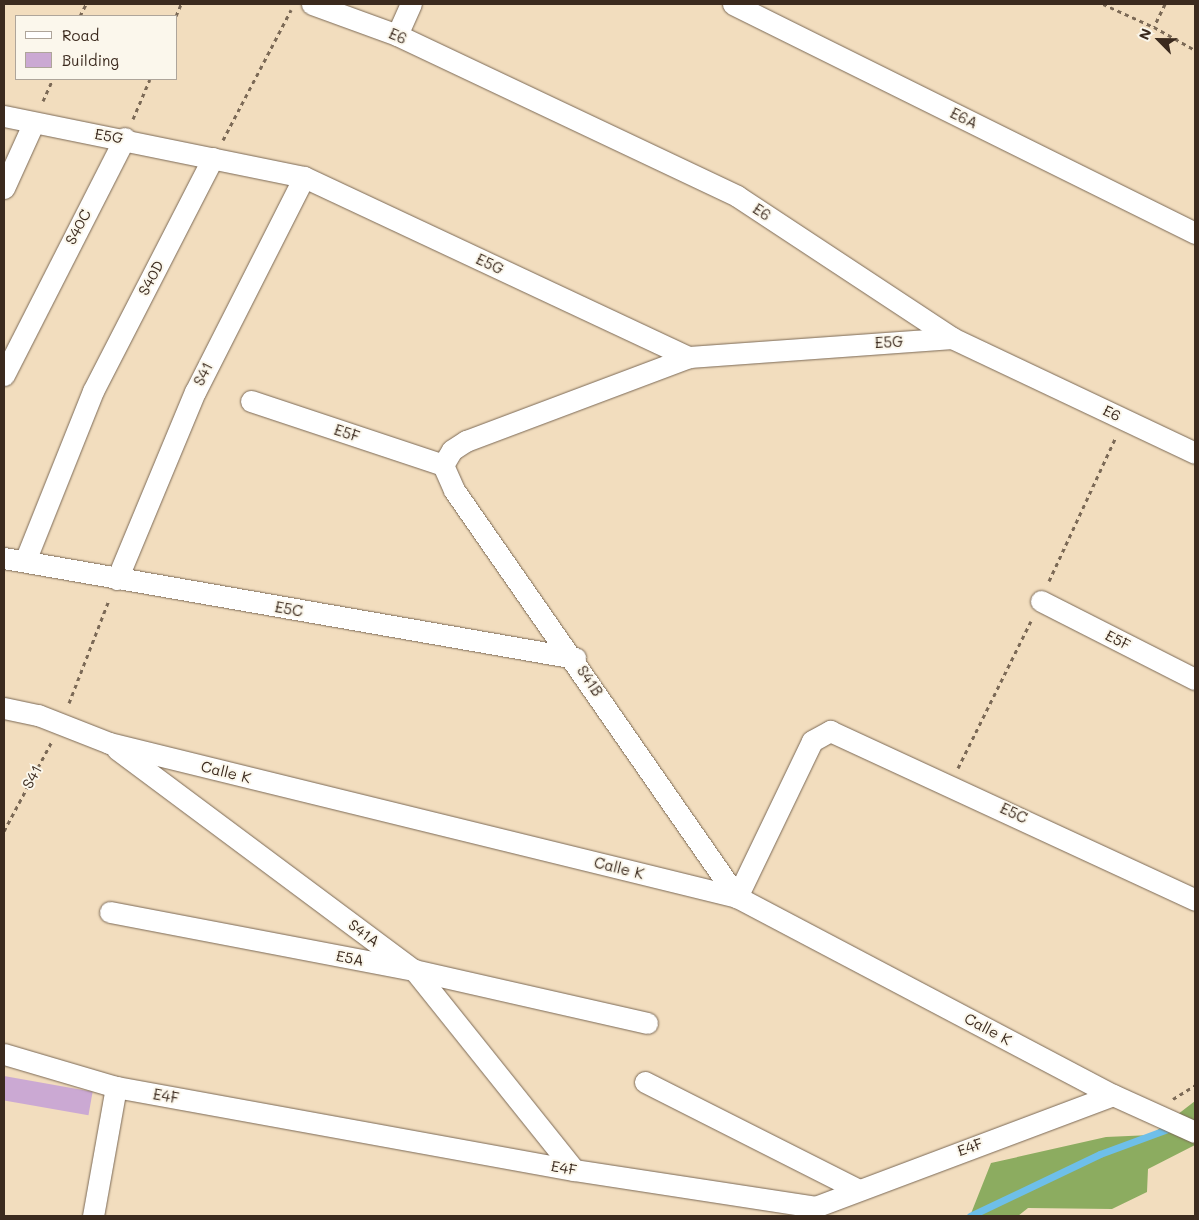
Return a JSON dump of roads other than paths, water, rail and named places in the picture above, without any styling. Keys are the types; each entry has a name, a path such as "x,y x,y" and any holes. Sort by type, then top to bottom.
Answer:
{"street":[{"name":"E6","path":"312,4 397,35 737,196 952,338 1195,453"},
{"path":"397,35 411,4"},
{"name":"E6A","path":"733,4 1195,233"},
{"name":"E5G","path":"4,116 33,124 125,138 304,177 690,357 952,338"},
{"path":"4,188 33,124"},
{"name":"S40C","path":"4,375 125,138"},
{"name":"S40D","path":"25,561 93,391 213,158"},
{"name":"S41","path":"117,579 194,392 304,177"},
{"path":"443,464 452,450 466,441 537,418 690,357"},
{"name":"E5F","path":"251,401 443,464"},
{"name":"S41B","path":"443,464 454,490 575,658 737,897"},
{"name":"E5C","path":"4,558 575,658"},
{"name":"E5F","path":"1041,601 1195,679"},
{"name":"Calle K","path":"4,708 61,724 109,743 737,897 1113,1095 1187,1127"},
{"name":"E5C","path":"737,897 812,741 830,731 1195,900"},
{"name":"S41A","path":"109,743 414,970 574,1170"},
{"name":"E5A","path":"110,912 414,970 647,1023"},
{"name":"E4F","path":"6,1053 116,1086 574,1170 819,1212 858,1189 1113,1095"},
{"path":"645,1082 858,1189"},
{"path":"93,1216 116,1086"}],"waterway":[{"path":"970,1216 1100,1154 1173,1127"}]}
